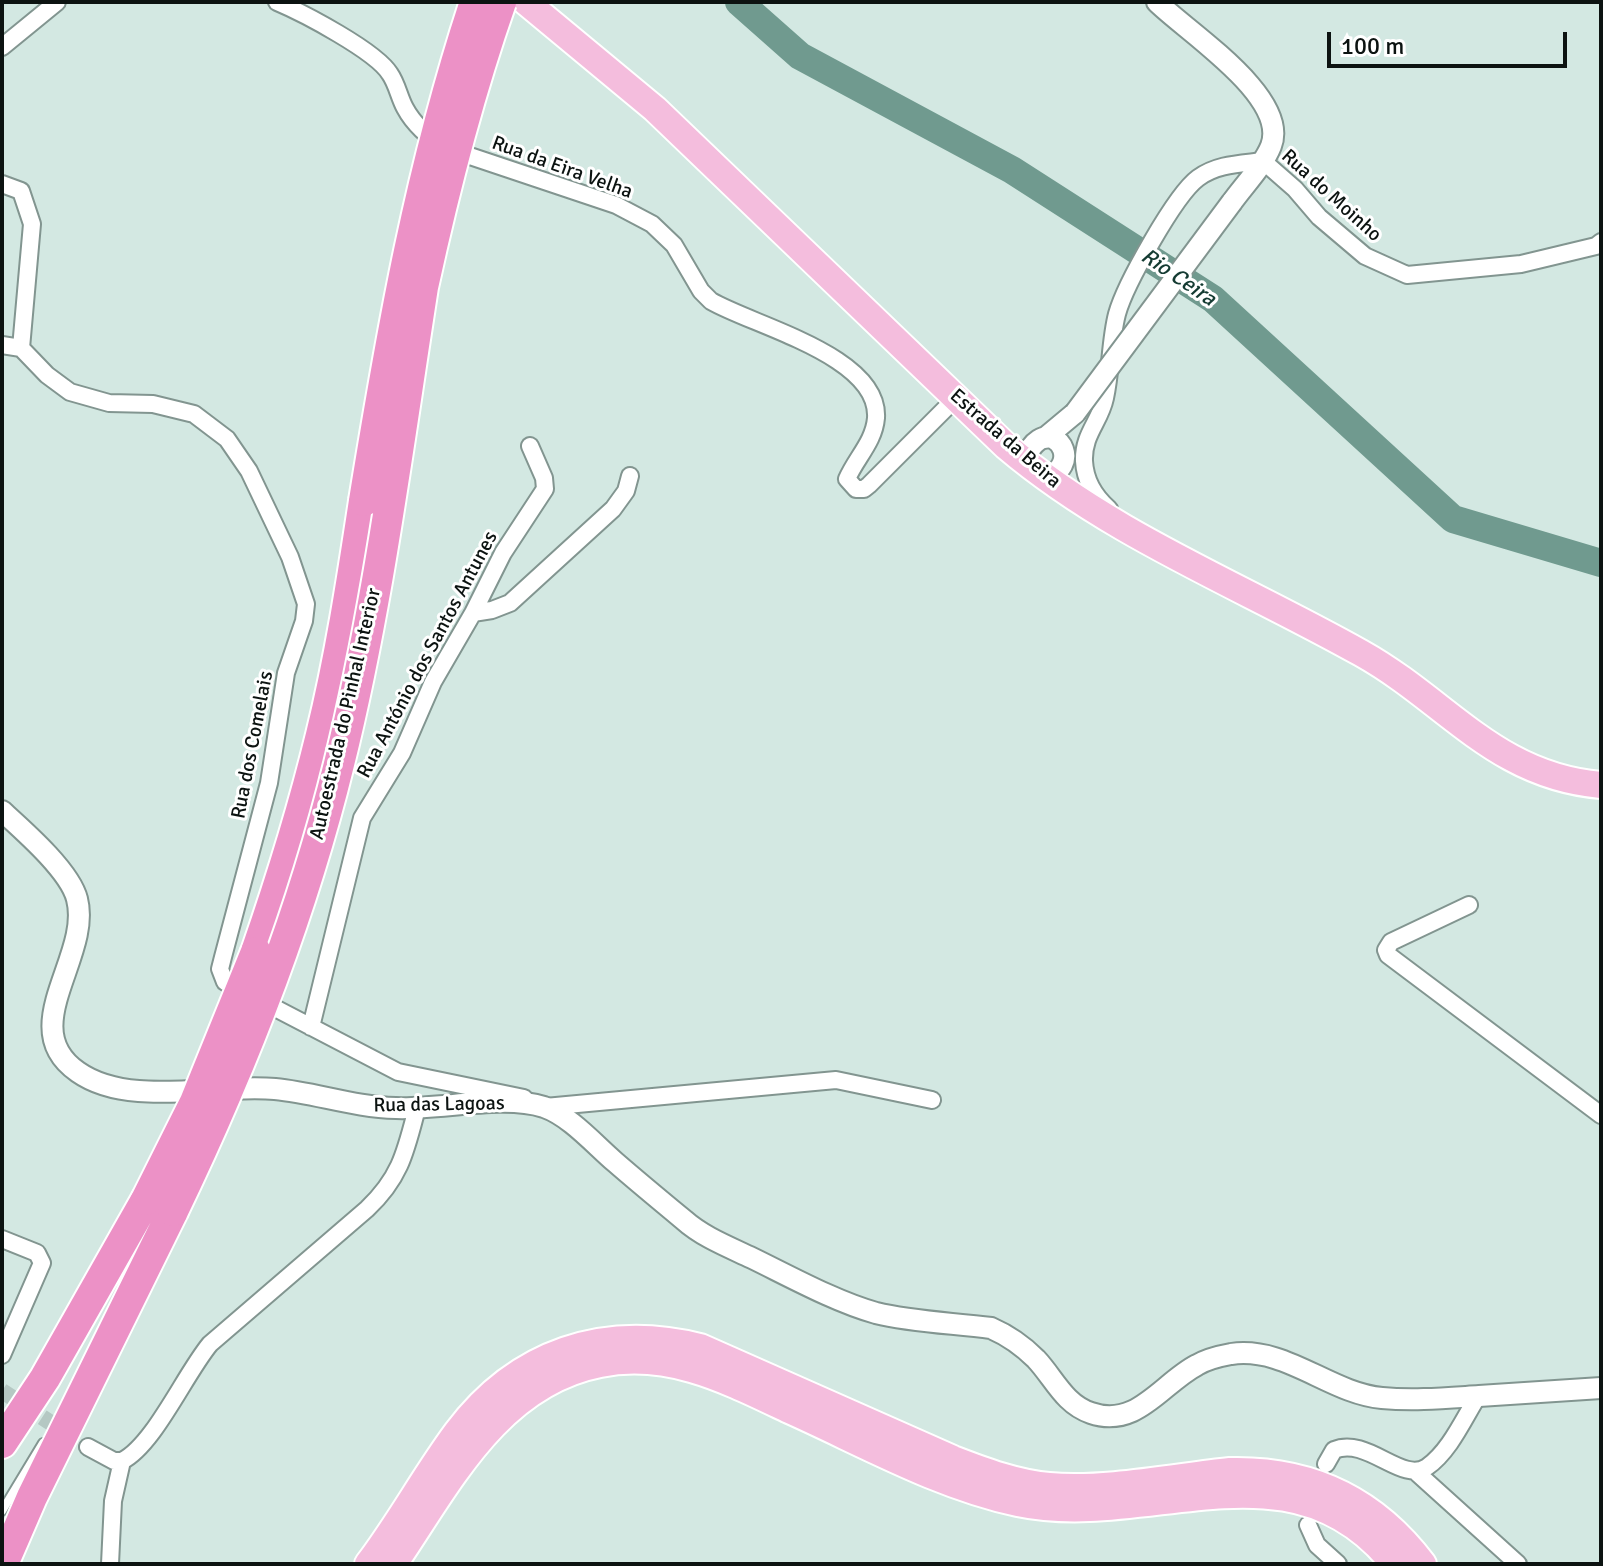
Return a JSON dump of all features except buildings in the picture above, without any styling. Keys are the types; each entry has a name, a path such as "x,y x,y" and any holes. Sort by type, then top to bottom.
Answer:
{"highway":[{"name":"Autoestrada do Pinhal Interior","path":"82,1395 160,1206 195,1102 231,1018 276,895 300,817 322,733 348,605 413,223 444,99 475,2"},
{"name":"Autoestrada do Pinhal Interior","path":"6,1446 45,1378 160,1206 238,1069 282,951 329,802 360,672 423,287 436,225 451,161 501,2"},
{"path":"3,1564 82,1395"}],"main road":[{"name":"Estrada da Beira","path":"526,2 655,109 1015,454 1058,463 1085,506 1364,655 1512,760 1538,773 1572,783 1601,785"},
{"path":"368,1564 457,1433 483,1401 539,1361 562,1351 610,1339 632,1338 676,1341 700,1347 953,1459 1036,1484 1074,1486 1252,1470 1303,1478 1347,1496 1381,1519 1398,1533 1423,1564"},
{"path":"394,1564 469,1453 513,1405 564,1374 600,1364 632,1360 668,1362 718,1377 947,1481 996,1498 1039,1507 1084,1509 1224,1493 1287,1498 1333,1513 1353,1525 1394,1564"}],"street":[{"path":"2,47 57,2"},
{"name":"Rua da Eira Velha","path":"277,2 377,59 390,74 406,109 424,133 443,147 616,205 652,224 674,245 701,291 711,301 826,353 856,373 872,396 876,417 869,443 847,479 856,489 869,485 956,398"},
{"path":"1015,454 1075,413 1263,161 1272,143 1273,126 1267,108 1251,85 1157,2"},
{"name":"Rua do Moinho","path":"1139,535 1099,500 1086,475 1084,459 1088,433 1104,403 1117,315 1141,264 1173,209 1191,184 1211,171 1263,161 1295,189 1319,217 1365,256 1407,275 1521,264 1596,246 1601,242"},
{"path":"2,184 21,191 32,224 21,348 2,345"},
{"name":"Rua dos Comelais","path":"21,348 47,375 70,392 109,403 153,404 194,414 227,439 249,471 290,557 306,604 304,621 286,673 269,783 220,969 225,982 398,1072 511,1093 545,1107"},
{"path":"1058,463 1075,413"},
{"path":"1041,438 1056,440 1058,463"},
{"name":"Rua António dos Santos Antunes","path":"311,1027 362,818 402,753 433,682 503,553 545,489 544,478 530,446"},
{"path":"473,613 510,603 521,594 613,509 626,491 630,476"},
{"name":"Rua das Lagoas","path":"2,811 55,864 76,895 80,918 77,937 52,1013 52,1033 63,1058 77,1072 92,1080 144,1091 261,1087 366,1106 417,1108 490,1102 545,1107 576,1128 683,1220 717,1241 864,1309 885,1315 991,1328 1004,1334 1036,1359 1066,1397 1092,1414 1119,1416 1135,1411 1195,1365 1233,1354 1250,1353 1276,1359 1355,1392 1380,1398 1433,1399 1601,1388"},
{"path":"1469,905 1391,942 1386,950 1388,955 1601,1115"},
{"path":"545,1107 836,1080 932,1100"},
{"path":"88,1447 114,1461 128,1458 146,1438 210,1344 367,1209 390,1185 404,1155 417,1108"},
{"path":"2,1239 37,1253 42,1267 2,1355"},
{"path":"1415,1471 1435,1460 1478,1396"},
{"path":"1326,1464 1334,1450 1348,1446 1364,1449 1415,1471 1518,1564"},
{"path":"110,1564 113,1501 122,1461"},
{"path":"1308,1525 1317,1545 1338,1564"}],"lane":[{"name":"Autoestrada do Pinhal Interior","path":"54,1429 82,1395"},
{"path":"2,1511 45,1440"}],"waterway":[{"name":"Rio Ceira","path":"739,2 800,56 1012,170 1213,299 1453,519 1601,563"}],"tunnel":[{"path":"2,1391 88,1447"}]}
